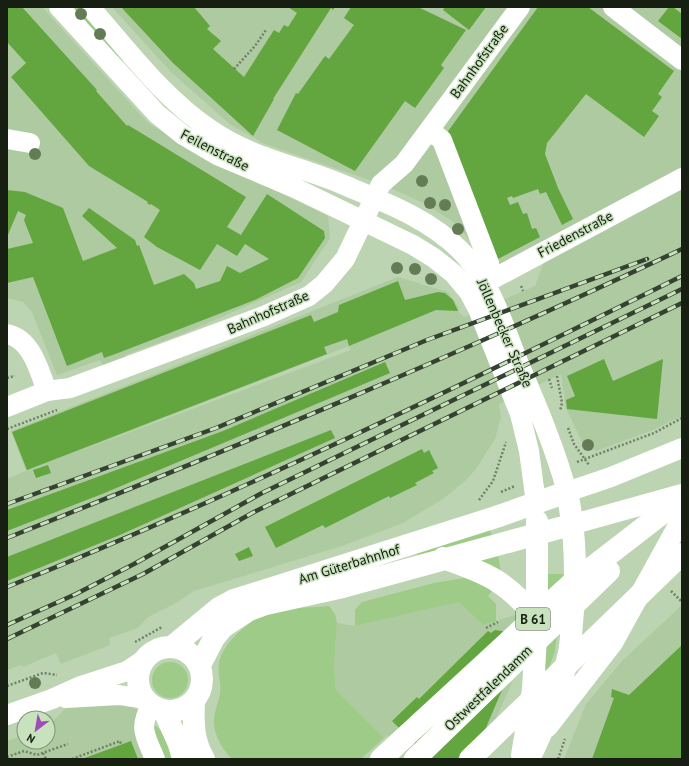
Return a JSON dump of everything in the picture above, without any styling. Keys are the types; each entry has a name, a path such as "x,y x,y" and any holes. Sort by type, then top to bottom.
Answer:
{"main road":[{"path":"536,503 567,492"},
{"name":"Jöllenbecker Straße","path":"533,750 557,695 569,653 574,605 574,524 567,492"},
{"name":"B 61","path":"386,754 572,583 682,498"},
{"name":"Ostwestfalendamm","path":"415,759 558,619 682,502"},
{"name":"Jöllenbecker Straße","path":"522,759 533,689 537,619 538,534 536,503"},
{"name":"Am Güterbahnhof","path":"173,646 219,608 234,600 424,541 536,503"},
{"path":"538,534 574,524"},
{"name":"Am Güterbahnhof","path":"200,665 214,638 224,627 249,610 266,604 343,587 443,558 538,534"},
{"path":"470,759 682,554"},
{"path":"443,558 495,578 518,596 537,619"},
{"path":"153,705 181,710 194,701 199,693 202,684 200,665 193,656 184,649 173,646 161,647 150,653 142,661 138,674 138,687 153,705 179,744 183,759"},
{"path":"194,701 193,722 200,749"}],"street":[{"name":"Feilenstraße","path":"59,7 157,114 183,135 218,155 295,188 364,221"},
{"name":"Feilenstraße","path":"90,7 178,104 212,131 256,154 333,180 375,198"},
{"name":"Bahnhofstraße","path":"7,407 47,391 77,386 264,316 309,296 324,284 345,259 381,184 404,164 520,7"},
{"path":"613,7 682,60"},
{"path":"429,130 442,140 481,279"},
{"path":"7,139 30,143"},
{"name":"Friedenstraße","path":"481,279 682,178"},
{"name":"Jöllenbecker Straße","path":"375,198 416,218 441,234 460,250 481,279 494,302 552,444 567,492"},
{"name":"Jöllenbecker Straße","path":"364,221 413,245 434,258 454,274 481,279"},
{"name":"Jöllenbecker Straße","path":"481,279 478,309 520,414 529,451 536,503"},
{"path":"7,334 13,335 28,346 47,391"},
{"path":"567,492 619,474 682,448"},
{"path":"574,524 661,502 682,494"},
{"path":"533,750 613,643 682,518"},
{"path":"7,715 52,699 81,686 127,671 142,661"},
{"path":"52,699 119,695 153,705 145,716 143,727 155,759"}],"path":[{"path":"234,69 255,46 266,30"},
{"path":"7,378 16,376"},
{"path":"557,376 562,404 560,411 563,417"},
{"path":"7,429 62,409"},
{"path":"566,424 574,444 586,459 654,433 682,418"},
{"path":"476,503 484,496 493,481 507,439"},
{"path":"7,686 43,673 60,676"},
{"path":"72,759 116,743 120,742 121,744"},
{"path":"7,757 24,751 37,755 68,744"},
{"path":"43,753 46,759"}],"shaded area":[{"path":"7,7 42,7 148,123 205,157 328,216 330,238 301,282 185,333 125,355 126,357 104,366 100,360 57,375 32,312 23,302 7,298"},
{"path":"77,7 81,7 124,60 122,61 74,10"},
{"path":"112,7 682,7 682,416 653,430 596,451 583,444 566,408 561,374 499,404 501,417 495,439 476,469 465,481 443,499 403,523 339,547 194,591 176,603 148,617 138,628 109,638 110,645 61,664 56,653 23,667 22,665 7,670 7,479 26,471 11,431 398,277 448,292 460,309 458,311 464,317 535,286 544,262 498,266 479,251 455,223 424,203 381,184 265,144 231,125 171,72","holes":["349,346 351,350 69,455"]},
{"path":"489,527 492,536 437,551 416,555 411,554"},
{"path":"498,555 501,572 479,561"},
{"path":"548,574 564,574 555,651 548,671 545,670 544,651"},
{"path":"464,578 481,580 494,588 488,596 496,604 496,621 483,625 459,602 355,626 355,610 362,602 434,583"},
{"path":"459,602 483,625 518,614 517,643 511,685 492,727 486,759 411,759 387,735 384,738 336,690 334,667 337,623 355,626"},
{"path":"682,605 682,759 564,759 586,704 622,661"},
{"path":"329,606 335,614 337,623 334,667 336,690 384,738 361,759 232,759 220,743 214,724 220,694 219,664 226,647 248,624 266,614 287,609"},
{"path":"174,662 183,667 187,673 187,687 183,693 174,698 166,698 157,693 153,687 152,676 157,667 163,663"},
{"path":"130,704 153,723 160,759 7,759 7,741 16,738 16,750 56,750 56,718 67,707"},
{"path":"153,723 163,733 172,759 160,759"}],"building":[{"path":"7,7 22,7 97,90 96,91 127,126 128,125 246,197 227,227 241,235 267,194 324,231 325,238 298,278 257,299 118,353 104,358 102,352 67,366 33,277 7,283 7,249 33,243 24,220 26,215 18,211 7,237 7,190 25,192 63,208 83,261 117,248 82,216 89,208 135,240 137,246 139,245 154,285 184,274 194,283 196,289 220,281 227,266 240,273 269,259 245,244 237,256 217,244 200,270 157,247 144,237 160,210 89,166 11,77 26,63 7,42"},
{"path":"121,7 194,7 210,26 207,29 221,41 213,49 244,77 274,30 279,33 284,25 288,27 297,13 288,7 335,7 333,10 331,8 273,99 253,136 173,63"},
{"path":"351,7 418,7 466,30 441,65 444,68 415,108 405,101 355,171 277,130 296,93 298,94 325,56 329,59 354,25 344,18"},
{"path":"445,7 486,7 469,30 443,10"},
{"path":"538,7 588,7 674,71 658,94 662,97 652,111 659,116 644,137 586,94 547,143 545,154 558,188 573,219 562,225 546,192 540,194 538,189 513,198 512,196 507,198 510,205 518,202 523,214 527,213 532,229 536,228 540,237 496,260 446,134"},
{"path":"669,7 673,7 682,14 682,39 658,21"},
{"path":"398,281 405,300 438,292 445,293 453,300 458,311 436,310 349,346 347,339 324,347 327,354 27,470 12,432 311,315 314,322 338,312 339,305"},
{"path":"604,359 613,381 663,359 657,419 567,409 566,400 575,396 567,376"},
{"path":"385,362 390,373 102,494 7,531 7,510 223,431"},
{"path":"331,430 335,438 120,535 7,581 7,557"},
{"path":"422,449 424,453 429,450 438,468 432,471 434,473 415,483 417,485 390,498 389,496 325,528 323,525 276,548 265,527"},
{"path":"48,465 51,473 36,478 33,470"},
{"path":"249,547 253,556 239,561 235,554"},
{"path":"495,630 502,631 507,634 506,681 487,725 480,759 430,759 392,721 417,697 419,699 488,631 491,633"},
{"path":"682,645 682,759 592,759 614,698 611,697 612,689 629,695"},
{"path":"131,741 138,759 82,759"}],"railway":[{"path":"7,538 177,470 347,399 515,326 682,249"},
{"path":"7,504 216,428 427,340 647,259"},
{"path":"7,587 178,515 348,438 682,276"},
{"path":"7,625 76,594 134,564 262,493 682,289"},
{"path":"7,639 143,574 254,512 682,303"}]}
